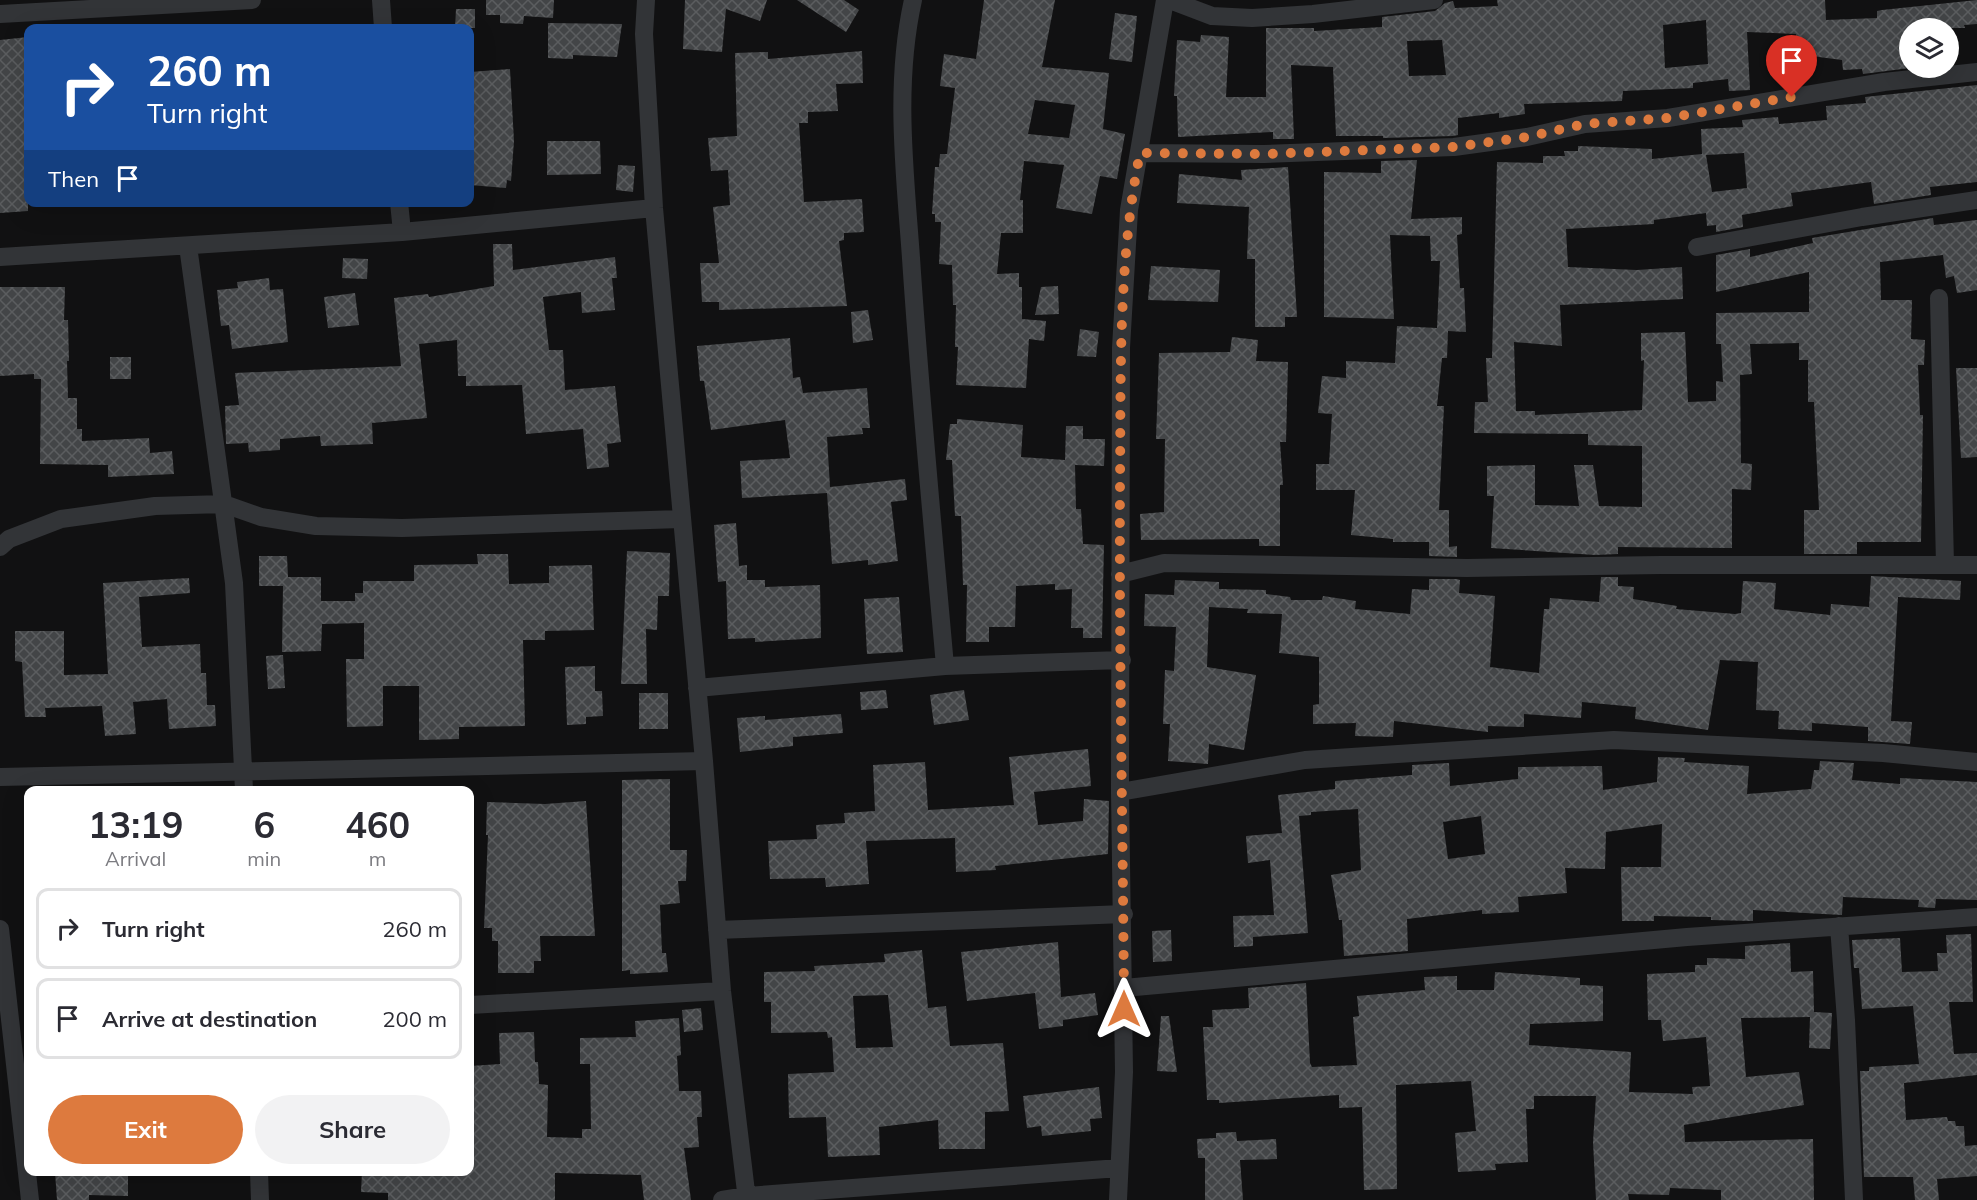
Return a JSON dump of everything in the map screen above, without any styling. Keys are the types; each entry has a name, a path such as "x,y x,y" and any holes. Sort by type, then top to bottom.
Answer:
{"street":[{"path":"0,14 252,0"},
{"path":"381,0 383,24"},
{"path":"646,0 644,34 654,208 704,761 722,992 747,1198"},
{"path":"913,0 904,53 902,111 918,370 945,666"},
{"path":"1118,1200 1124,1072 1124,914 1120,792 1122,336 1129,210 1168,0 1212,16 1252,18 1313,14 1434,0"},
{"path":"1140,153 1264,154 1454,147 1527,137 1585,124 1668,118 1884,82 1977,72"},
{"path":"1697,247 1862,217 1977,200"},
{"path":"400,207 402,232"},
{"path":"0,257 402,232 654,208"},
{"path":"188,246 234,583 244,786"},
{"path":"1939,298 1945,565"},
{"path":"0,547 9,539 61,519 154,506 224,504 261,517 316,526 402,528 681,519"},
{"path":"1120,574 1164,563 1467,568 1661,565 1977,565"},
{"path":"697,688 945,666 1122,660"},
{"path":"1120,792 1305,760 1614,740 1893,754 1977,762"},
{"path":"0,777 704,761"},
{"path":"717,930 1124,914"},
{"path":"1124,988 1839,926 1977,917"},
{"path":"1839,926 1846,1020 1854,1200"},
{"path":"0,929 24,1146"},
{"path":"474,1005 722,992"},
{"path":"722,1200 1119,1168"},
{"path":"27,1176 30,1200"},
{"path":"259,1176 260,1200"}],"building":[{"path":"486,0 554,0 553,18 524,16 523,24 500,23 500,15 486,15"},
{"path":"685,0 767,0 760,21 726,9 722,52 683,49"},
{"path":"797,0 844,0 859,10 846,32"},
{"path":"984,0 1055,0 1042,67 1109,73 1103,129 1125,134 1117,179 1100,176 1092,214 1056,208 1064,165 1024,161 1020,200 1023,200 1023,233 1001,233 997,274 1019,273 1019,287 1022,287 1022,319 1046,321 1044,341 1029,339 1026,388 956,385 958,347 955,347 956,305 953,305 952,265 939,264 941,222 935,222 935,214 932,214 935,167 939,167 940,154 947,154 955,88 940,86 944,54 976,59","holes":["1035,100 1075,105 1069,138 1028,134"]},
{"path":"1497,0 1825,0 1826,20 1877,18 1877,11 1882,10 1977,0 1977,24 1964,25 1965,28 1959,28 1959,18 1899,18 1899,69 1863,74 1862,69 1843,70 1842,60 1796,54 1796,34 1747,32 1750,90 1729,91 1728,79 1693,83 1693,88 1623,91 1622,101 1524,104 1525,114 1499,118 1499,113 1458,118 1458,135 1453,136 1383,138 1383,136 1336,136 1333,67 1291,65 1294,139 1273,139 1273,132 1178,137 1177,96 1174,96 1177,40 1200,42 1201,35 1229,37 1226,97 1266,97 1266,28 1314,28 1314,31 1382,27 1382,17 1435,11 1445,3 1453,1 1455,8 1498,6","holes":["1706,20 1708,64 1665,68 1663,25","1442,40 1446,75 1409,76 1407,41"]},
{"path":"456,9 475,9 475,28 474,24 455,24"},
{"path":"1115,13 1137,16 1132,62 1109,59"},
{"path":"548,23 622,24 617,57 573,55 573,59 548,58"},
{"path":"24,37 24,207 28,207 28,211 0,213 0,40"},
{"path":"862,51 863,83 836,84 838,111 808,112 808,123 799,123 804,202 862,199 864,232 844,233 844,240 839,241 847,306 719,310 719,302 702,302 700,263 719,263 713,207 730,205 728,170 711,171 708,138 737,136 735,53 768,52 768,59"},
{"path":"510,69 514,141 511,181 507,180 506,188 474,185 474,72"},
{"path":"1977,85 1977,182 1930,187 1931,195 1874,204 1871,182 1791,193 1793,206 1742,215 1743,227 1716,232 1716,225 1707,226 1706,213 1654,220 1654,224 1566,229 1568,267 1637,270 1682,267 1683,299 1560,305 1562,346 1514,342 1516,411 1535,411 1535,415 1642,410 1644,360 1641,361 1641,333 1685,332 1688,402 1716,401 1716,381 1723,382 1721,344 1716,344 1716,313 1809,312 1809,272 1716,292 1716,255 1750,249 1750,257 1813,243 1812,238 1933,218 1934,225 1977,220 1977,290 1957,293 1954,276 1946,278 1943,255 1880,262 1881,300 1912,300 1911,339 1925,340 1924,365 1918,365 1920,415 1923,415 1921,542 1857,542 1857,554 1804,554 1804,510 1819,510 1814,402 1808,402 1808,360 1799,360 1799,343 1750,344 1752,374 1740,375 1741,463 1752,464 1751,490 1732,489 1732,548 1618,547 1618,554 1595,555 1491,548 1494,496 1487,496 1487,466 1535,465 1535,505 1579,506 1574,465 1593,465 1599,506 1642,507 1642,446 1588,445 1588,434 1474,433 1475,402 1488,402 1486,358 1492,358 1497,162 1543,163 1543,156 1565,156 1564,151 1578,151 1578,146 1652,149 1652,159 1702,154 1701,129 1743,127 1742,120 1778,117 1779,124 1827,120 1826,106 1866,103 1865,97","holes":["1744,153 1747,188 1712,192 1706,155"]},
{"path":"547,141 600,141 601,174 547,175"},
{"path":"1417,160 1411,219 1462,217 1462,234 1457,235 1460,288 1464,288 1466,332 1448,331 1447,358 1442,358 1437,406 1444,406 1439,510 1449,510 1449,547 1457,546 1457,557 1429,556 1429,542 1393,542 1393,539 1351,535 1355,490 1316,490 1316,464 1329,464 1332,414 1318,413 1322,376 1346,378 1346,361 1395,363 1397,326 1437,328 1440,261 1431,261 1430,236 1390,235 1394,319 1324,317 1324,172 1381,173 1381,161"},
{"path":"618,165 635,166 633,192 616,190"},
{"path":"1288,167 1297,317 1285,317 1285,327 1255,327 1255,259 1247,259 1249,207 1177,203 1179,174 1242,180 1241,170"},
{"path":"493,244 512,244 513,270 615,257 617,278 612,278 615,310 582,313 581,292 543,297 549,350 563,350 565,390 615,386 621,442 607,444 609,467 587,469 583,429 526,434 522,385 466,386 466,376 458,376 457,340 419,344 427,418 372,423 373,444 321,446 320,436 280,439 280,450 249,452 248,443 226,444 225,406 239,405 235,373 401,366 394,298 428,294 429,297 494,286"},
{"path":"343,258 368,259 367,279 342,278"},
{"path":"1151,266 1220,270 1218,302 1148,300"},
{"path":"269,278 270,290 283,289 288,342 232,349 229,325 221,326 217,290 238,288 237,282"},
{"path":"1058,286 1059,314 1035,315 1041,287"},
{"path":"0,287 65,287 64,320 68,320 68,398 77,398 77,429 82,429 82,441 149,438 150,453 172,451 174,474 108,477 108,465 40,464 41,379 34,379 34,374 0,376"},
{"path":"355,293 359,325 328,328 324,297"},
{"path":"868,310 873,340 853,343 851,312"},
{"path":"1080,329 1099,332 1096,357 1077,356"},
{"path":"1232,337 1258,340 1256,361 1288,362 1286,442 1280,442 1283,485 1280,485 1280,546 1259,546 1259,539 1141,540 1140,514 1164,512 1165,439 1156,439 1159,353 1230,352"},
{"path":"790,338 793,378 800,377 803,393 867,388 870,428 862,428 863,434 827,437 830,487 905,479 907,500 891,502 898,561 868,565 868,560 832,564 827,493 742,498 740,461 790,458 785,420 711,430 704,381 700,381 697,346"},
{"path":"110,357 131,357 131,379 110,379"},
{"path":"1956,368 1977,368 1977,457 1961,458"},
{"path":"957,419 1023,425 1021,457 1065,460 1066,426 1083,426 1083,439 1105,439 1104,466 1075,465 1076,509 1081,509 1083,544 1104,545 1102,638 1083,638 1083,628 1071,628 1072,589 1055,590 1055,584 1016,586 1015,627 989,627 989,642 966,642 967,585 963,585 961,516 955,516 952,460 946,460 950,424 957,424"},
{"path":"736,523 739,566 747,565 747,580 765,580 765,587 820,585 821,638 755,642 755,638 728,639 726,581 718,582 714,525"},
{"path":"627,551 670,553 669,596 658,596 657,630 646,629 647,684 621,684"},
{"path":"477,554 508,554 509,584 549,583 549,566 592,565 594,630 545,631 545,640 523,640 525,726 459,727 459,739 419,740 419,686 383,686 383,726 347,727 346,659 364,659 364,623 322,624 321,651 282,652 283,586 259,586 259,556 287,556 288,577 321,577 321,601 355,601 355,593 363,593 363,581 414,581 414,565 478,564"},
{"path":"1871,576 1961,581 1960,600 1898,597 1891,721 1912,722 1910,744 1868,741 1868,727 1812,723 1812,731 1778,729 1779,711 1756,710 1758,662 1720,660 1708,730 1635,719 1636,707 1582,702 1581,718 1524,714 1524,727 1488,726 1488,732 1394,721 1393,737 1355,736 1356,723 1313,724 1313,705 1319,704 1319,657 1279,653 1282,614 1247,613 1248,609 1209,607 1207,667 1256,675 1244,750 1209,744 1208,764 1168,761 1170,724 1163,724 1165,670 1174,671 1176,627 1144,626 1145,594 1174,595 1175,580 1219,582 1219,589 1266,590 1266,594 1290,597 1291,600 1322,600 1323,596 1356,601 1355,609 1410,614 1412,589 1429,590 1429,579 1457,579 1460,580 1459,593 1495,596 1490,667 1539,673 1544,609 1549,609 1550,598 1599,602 1601,577 1618,577 1618,586 1634,587 1633,599 1677,606 1676,609 1735,614 1741,613 1743,581 1776,583 1774,609 1830,615 1831,604 1869,607"},
{"path":"189,578 190,593 139,597 142,647 200,644 201,673 206,673 207,705 215,705 216,726 169,729 167,699 133,702 136,734 105,736 102,706 45,708 46,717 25,717 22,662 15,661 15,631 64,631 64,675 108,674 103,583"},
{"path":"899,597 903,652 867,654 864,599"},
{"path":"283,655 285,688 268,689 266,656"},
{"path":"595,666 595,691 602,691 603,716 586,717 586,724 567,725 565,667"},
{"path":"886,690 888,708 861,710 860,692"},
{"path":"964,690 969,720 934,725 930,695"},
{"path":"639,693 668,693 668,729 639,729"},
{"path":"841,714 843,733 793,737 793,746 740,752 737,718 765,716 765,720"},
{"path":"1088,749 1091,786 1034,792 1038,825 1083,821 1084,799 1109,801 1108,854 995,866 996,870 956,872 955,838 866,841 869,884 826,887 825,878 770,879 768,841 817,839 816,825 845,823 844,813 875,811 873,765 925,762 928,810 1014,805 1009,757"},
{"path":"1658,757 1685,758 1684,762 1749,766 1747,794 1811,789 1814,770 1819,770 1820,761 1854,763 1852,780 1900,784 1900,778 1977,782 1977,900 1936,899 1935,908 1918,907 1919,900 1843,897 1842,915 1753,910 1753,921 1711,920 1711,917 1654,916 1654,921 1622,921 1621,867 1661,867 1662,824 1606,832 1605,869 1565,868 1567,893 1518,897 1519,912 1482,914 1482,910 1407,919 1408,951 1344,956 1342,920 1339,920 1331,875 1361,870 1358,809 1311,812 1311,815 1299,816 1308,933 1253,937 1253,946 1234,947 1233,916 1274,915 1270,860 1248,863 1246,836 1282,833 1278,795 1335,789 1335,781 1412,775 1412,765 1449,763 1450,786 1518,779 1518,767 1602,766 1603,790 1657,782","holes":["1481,816 1485,854 1448,859 1443,822"]},
{"path":"670,779 670,850 687,850 686,881 678,881 680,903 660,905 662,953 666,953 668,972 630,974 630,970 622,971 622,780"},
{"path":"586,801 595,936 540,936 541,961 534,961 534,973 498,973 498,941 492,941 492,928 484,928 487,802 545,804"},
{"path":"1171,930 1172,961 1153,962 1152,931"},
{"path":"1971,934 1973,1002 1949,1002 1954,1054 1977,1053 1977,1075 1904,1083 1906,1120 1947,1117 1948,1121 1955,1121 1956,1126 1964,1126 1965,1146 1977,1145 1977,1176 1937,1179 1939,1200 1915,1200 1913,1177 1864,1177 1860,1071 1869,1071 1869,1067 1919,1064 1913,1006 1862,1009 1859,968 1854,968 1852,940 1900,938 1902,972 1938,971 1937,953 1947,953 1946,935"},
{"path":"1058,942 1061,997 1095,993 1098,1015 1063,1020 1063,1026 1039,1029 1035,993 967,1001 961,952"},
{"path":"1790,943 1791,972 1813,971 1814,1012 1832,1013 1830,1049 1809,1048 1810,1017 1741,1018 1746,1077 1799,1072 1804,1105 1684,1125 1685,1142 1813,1139 1814,1200 1721,1200 1721,1190 1670,1188 1669,1195 1628,1194 1629,1200 1596,1200 1593,1142 1596,1096 1534,1096 1534,1109 1526,1109 1528,1162 1495,1164 1496,1170 1458,1172 1455,1133 1476,1131 1471,1081 1396,1085 1397,1189 1364,1190 1362,1107 1339,1108 1339,1095 1219,1103 1219,1100 1207,1100 1203,1027 1213,1027 1212,1010 1249,1008 1248,988 1306,983 1312,1067 1357,1065 1353,1017 1359,1016 1357,996 1425,990 1424,977 1457,976 1457,990 1494,990 1495,972 1580,978 1580,985 1603,986 1603,1021 1530,1024 1529,1045 1631,1052 1629,1092 1693,1094 1692,1087 1710,1086 1706,1037 1663,1041 1661,1020 1648,1020 1647,974 1695,972 1695,965 1707,965 1707,958 1745,959 1745,946"},
{"path":"922,950 928,1008 946,1006 950,1046 1003,1043 1009,1111 985,1112 985,1149 939,1149 938,1120 879,1127 880,1155 828,1157 826,1117 789,1118 788,1074 834,1072 832,1037 828,1038 827,1032 771,1033 771,1002 764,1002 764,972 815,971 814,966 885,962 884,954","holes":["888,995 893,1047 856,1048 853,996"]},
{"path":"701,1008 703,1030 684,1032 682,1010"},
{"path":"1161,1016 1169,1016 1177,1072 1157,1071"},
{"path":"679,1018 681,1055 677,1056 679,1091 701,1091 702,1117 697,1117 699,1147 684,1148 691,1200 644,1200 641,1175 555,1173 555,1200 388,1200 388,1193 361,1192 362,1176 474,1176 474,1066 500,1064 499,1033 534,1032 535,1062 538,1062 539,1084 548,1085 547,1137 582,1138 582,1129 591,1129 590,1064 580,1064 580,1038 636,1037 635,1021"},
{"path":"1099,1087 1102,1118 1090,1119 1091,1131 1042,1136 1041,1126 1027,1128 1023,1096"},
{"path":"1236,1132 1237,1141 1276,1139 1277,1159 1240,1160 1243,1200 1205,1200 1205,1158 1198,1158 1197,1139 1216,1138 1216,1133"},
{"path":"55,1176 128,1176 128,1196 89,1195 89,1200 57,1200"}],"route":[{"path":"1124,1009 1120,792 1122,348 1129,210 1140,153 1264,154 1454,147 1527,137 1585,124 1668,118 1792,97"}]}
